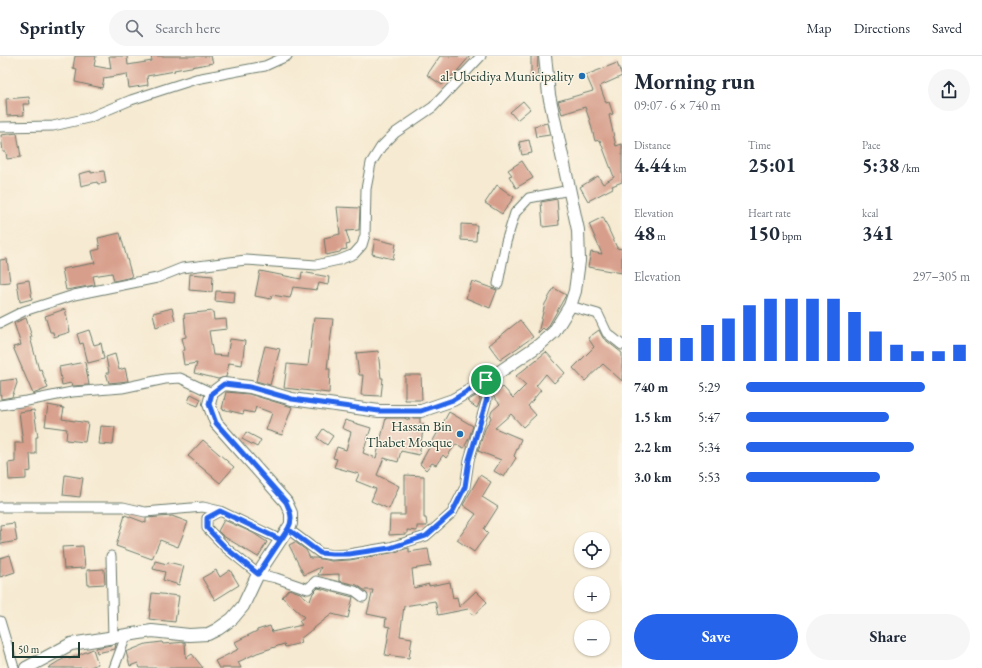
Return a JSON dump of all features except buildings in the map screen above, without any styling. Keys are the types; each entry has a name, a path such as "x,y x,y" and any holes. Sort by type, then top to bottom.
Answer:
{"street":[{"path":"0,127 53,126 88,118 131,100 196,79 265,66 287,56"},
{"path":"0,323 24,311 74,295 157,278 182,268 246,260 316,265 339,260 354,254 362,245 365,235 366,189 370,163 381,147 390,138 433,107 481,56"},
{"path":"26,668 71,644 152,631 189,635 208,634 232,620 243,606 258,574 291,524 291,513 286,502 216,423 209,404 212,393 224,384 250,387 292,399 379,411 421,411 453,400 544,341 554,332 570,306 575,291 579,261 578,230 549,95 546,56"},
{"path":"498,284 506,242 515,213 529,198 570,190"},
{"path":"570,306 598,314 607,333 622,345"},
{"path":"0,405 72,392 122,388 165,379 180,378 212,393"},
{"path":"288,529 320,553 332,554 349,554 390,548 426,536 452,513 465,487 469,460 487,399 486,380"},
{"path":"0,507 123,506 145,512 203,507 220,511 281,540"},
{"path":"220,511 207,518 207,528 226,548 258,574 308,588 316,581 355,591 363,597"},
{"path":"111,556 112,638"},
{"path":"0,621 14,668"},
{"path":"114,668 126,636"}],"place":[{"name":"al-Ubeidiya Municipality","path":"582,76"},
{"name":"Hassan Bin Thabet Mosque","path":"460,434"}],"route":[{"path":"486,380 453,400 421,411 379,411 292,399 250,387 224,384 212,393 209,404 216,423 286,502 291,513 291,524 288,529 269,558 258,574 226,548 207,528 207,518 220,511 281,540 288,529 320,553 332,554 349,554 390,548 426,536 452,513 465,487 469,460 487,399 486,380"}]}
